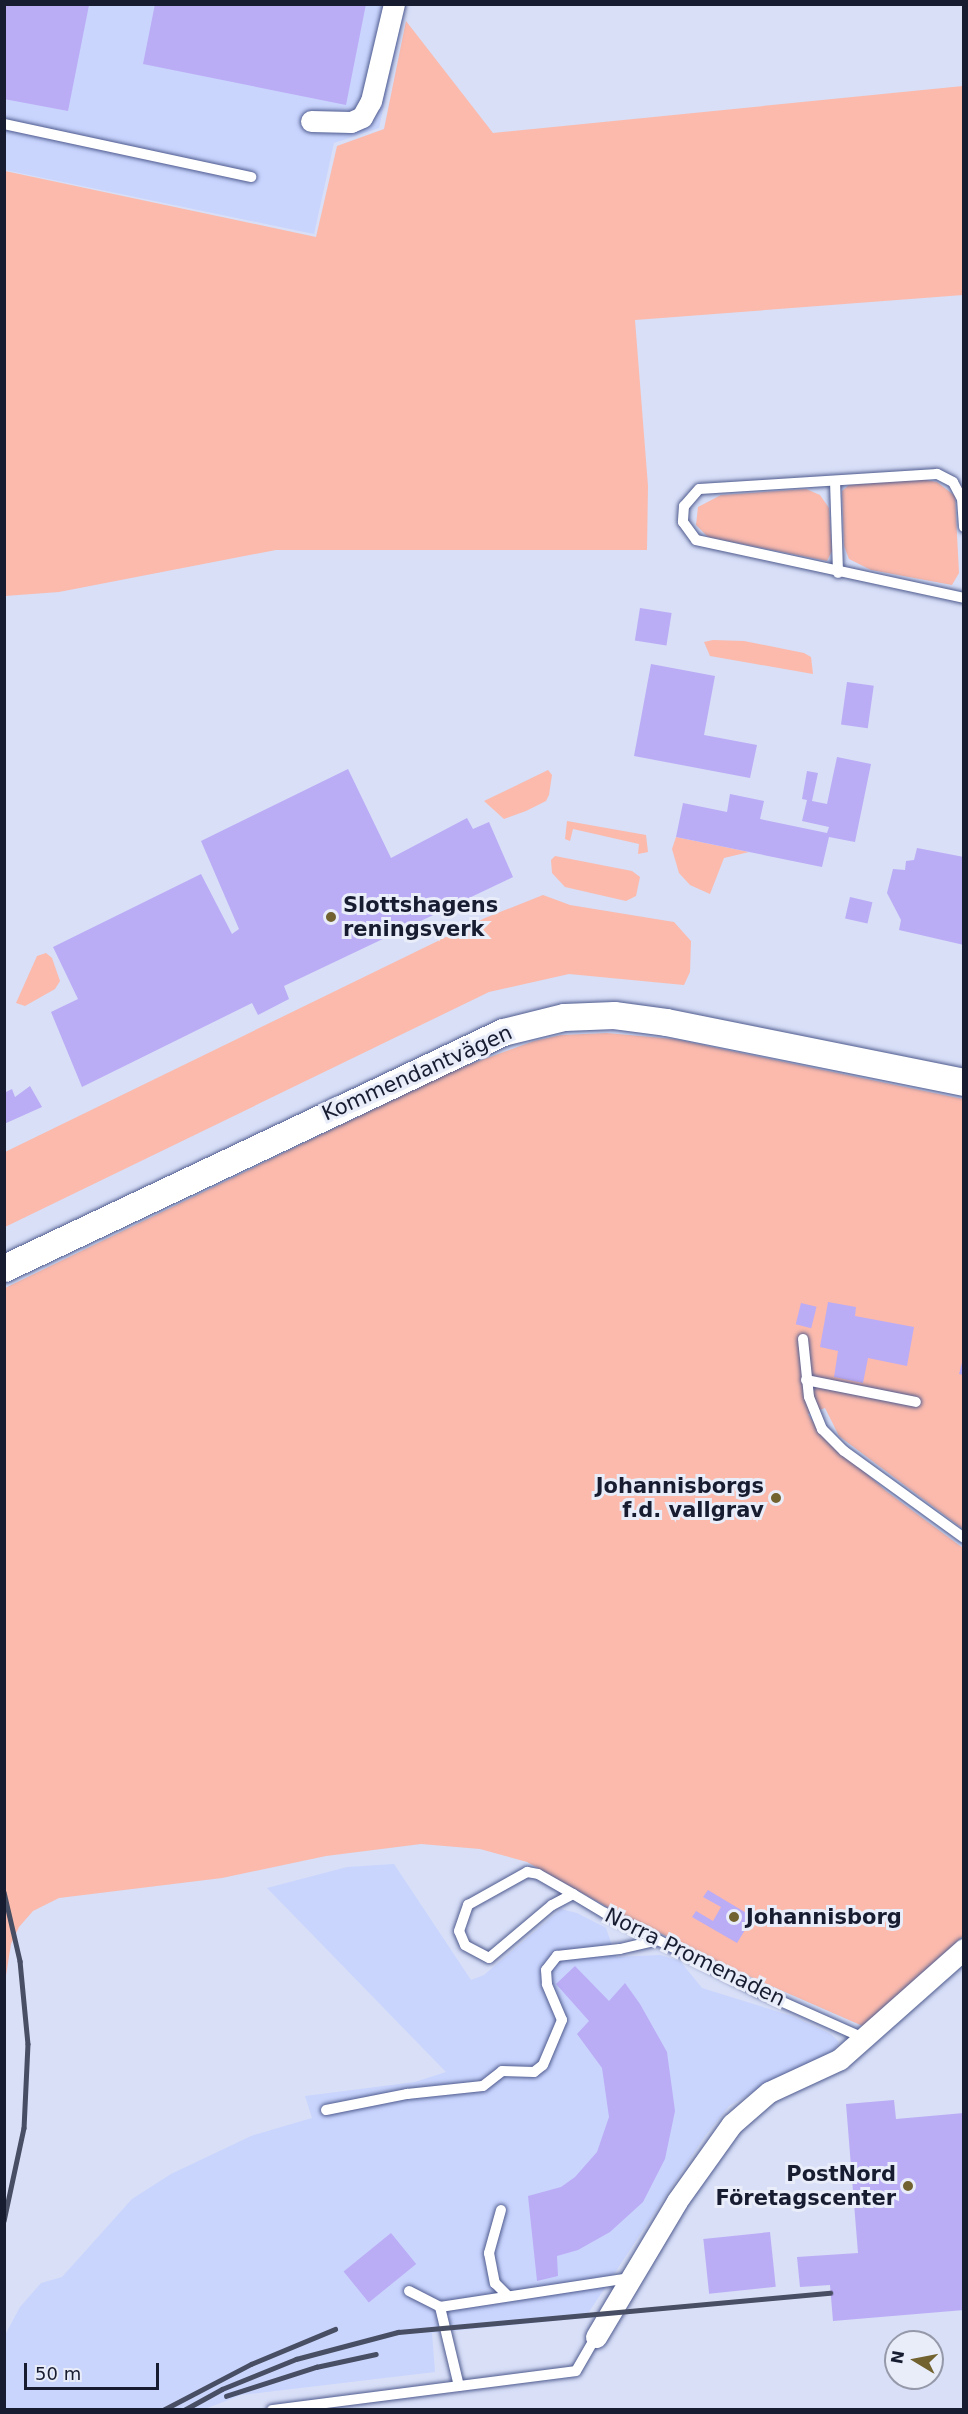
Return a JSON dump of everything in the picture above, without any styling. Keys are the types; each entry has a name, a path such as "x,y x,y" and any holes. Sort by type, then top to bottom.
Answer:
{"street":[{"path":"311,120 351,122 362,117 371,101 394,4"},
{"name":"Kommendantvägen","path":"4,1268 503,1032 564,1017 614,1015 666,1022 963,1082"},
{"path":"596,2337 629,2278 677,2201 732,2124 769,2092 840,2059 866,2039 963,1949"}],"lane":[{"path":"4,124 251,177"},
{"path":"963,527 962,499 953,482 937,474 699,489 684,506 682,522 696,540 838,573 963,598"},
{"path":"834,481 838,573"},
{"path":"803,1339 806,1380 822,1429 844,1452 963,1538"},
{"path":"806,1380 916,1402"},
{"name":"Norra Promenaden","path":"573,1894 552,1905 502,1951 489,1958 465,1945 459,1931 468,1905 527,1872 573,1894 759,1991 866,2039"},
{"path":"326,2110 407,2094 483,2086 502,2072 534,2072 543,2066 562,2020 547,1984 546,1970 557,1956 620,1949 658,1940"},
{"path":"501,2210 489,2253 495,2283 507,2295"},
{"path":"409,2291 440,2307 629,2278"},
{"path":"440,2307 459,2386"},
{"path":"272,2409 576,2371 596,2337"}],"shaded area":[{"path":"5,5 406,5 379,128 334,143 314,234 5,170"},
{"path":"406,21 493,133 963,86 963,295 635,320 648,486 647,550 276,550 59,592 5,596 5,171 316,237 337,146 384,129"},
{"path":"920,479 937,482 955,496 959,573 952,585 871,570 849,559 844,546 842,491 849,485"},
{"path":"806,489 820,495 829,508 832,551 827,561 708,537 696,525 698,507 721,495"},
{"path":"744,641 804,653 811,657 813,674 710,656 704,642"},
{"path":"548,770 552,775 546,801 526,811 504,819 484,801"},
{"path":"567,821 646,835 648,852 638,854 639,844 573,829 570,841 565,839"},
{"path":"676,837 749,852 724,858 710,894 690,885 679,873 672,849"},
{"path":"555,856 632,871 640,877 636,896 626,901 565,887 552,873 551,860"},
{"path":"543,895 570,905 674,922 691,941 690,972 684,985 569,974 489,992 5,1227 5,1152 485,918"},
{"path":"46,953 52,958 60,981 55,989 25,1006 16,1003 37,956"},
{"path":"607,1033 674,1039 963,1099 963,1529 839,1436 825,1408 808,1414 820,1432 886,1491 963,1548 963,1936 865,2027 737,1971 609,1908 527,1862 480,1849 421,1844 326,1856 222,1878 59,1898 33,1911 19,1927 11,1944 5,1982 5,1288 457,1069 534,1041 561,1035"},
{"path":"394,1864 471,1980 484,1975 561,1909 577,1913 606,1928 616,1957 660,1955 680,1961 702,1988 792,2016 831,2034 839,2042 831,2054 770,2082 729,2106 705,2136 585,2318 432,2333 435,2372 241,2395 205,2409 5,2410 5,2335 20,2307 41,2283 62,2277 132,2199 171,2174 251,2136 312,2118 305,2096 415,2082 446,2072 267,1888 347,1867"}],"building":[{"path":"155,4 366,4 346,105 143,64"},
{"path":"4,5 89,5 68,111 4,99"},
{"path":"640,608 672,613 666,646 635,641"},
{"path":"651,664 715,676 704,735 757,745 750,778 634,756"},
{"path":"847,682 874,686 868,728 841,725"},
{"path":"837,757 871,764 855,842 829,837 822,867 676,837 683,803 727,812 730,794 764,801 760,819 827,833 829,827 802,821 807,800 802,799 807,771 818,773 812,801 827,804"},
{"name":"Slottshagens reningsverk","path":"348,769 391,858 467,818 473,829 489,822 513,877 284,986 289,999 258,1015 252,1003 82,1087 51,1012 78,999 53,947 201,874 232,934 239,929 201,841"},
{"path":"917,848 964,857 964,945 899,930 901,920 887,893 893,869 905,870 906,861 914,860"},
{"path":"850,897 872,902 867,924 845,918"},
{"path":"30,1086 42,1107 4,1124 4,1093 12,1089 15,1097"},
{"path":"828,1302 856,1307 855,1316 914,1327 907,1366 868,1358 863,1383 834,1377 838,1351 820,1347"},
{"path":"801,1303 817,1307 811,1328 796,1324"},
{"path":"964,1359 964,1375 959,1374"},
{"name":"Johannisborg","path":"708,1890 753,1917 737,1943 692,1917 696,1911 713,1921 721,1907 703,1897"},
{"path":"575,1966 609,2001 625,1983 640,2004 667,2052 675,2111 665,2159 643,2202 610,2232 578,2250 557,2256 558,2276 537,2281 528,2196 561,2187 575,2177 597,2152 609,2117 602,2068 577,2034 589,2021 556,1984"},
{"name":"PostNord Företagscenter","path":"894,2100 896,2119 964,2113 964,2310 833,2321 830,2285 800,2287 797,2257 858,2253 846,2104"},
{"path":"770,2232 776,2287 709,2294 703,2239"},
{"path":"391,2233 416,2264 369,2302 344,2271"}],"railway":[{"path":"4,1892 20,1961 28,2044 24,2128 4,2221"},
{"path":"184,2410 222,2389 296,2359 398,2332 830,2293"},
{"path":"163,2410 251,2364 335,2329"},
{"path":"226,2396 316,2367 376,2354"}],"place":[{"name":"Slottshagens reningsverk","path":"331,917"},
{"name":"Johannisborgs f.d. vallgrav","path":"776,1498"},
{"name":"Johannisborg","path":"734,1917"},
{"name":"PostNord Företagscenter","path":"908,2186"}]}
